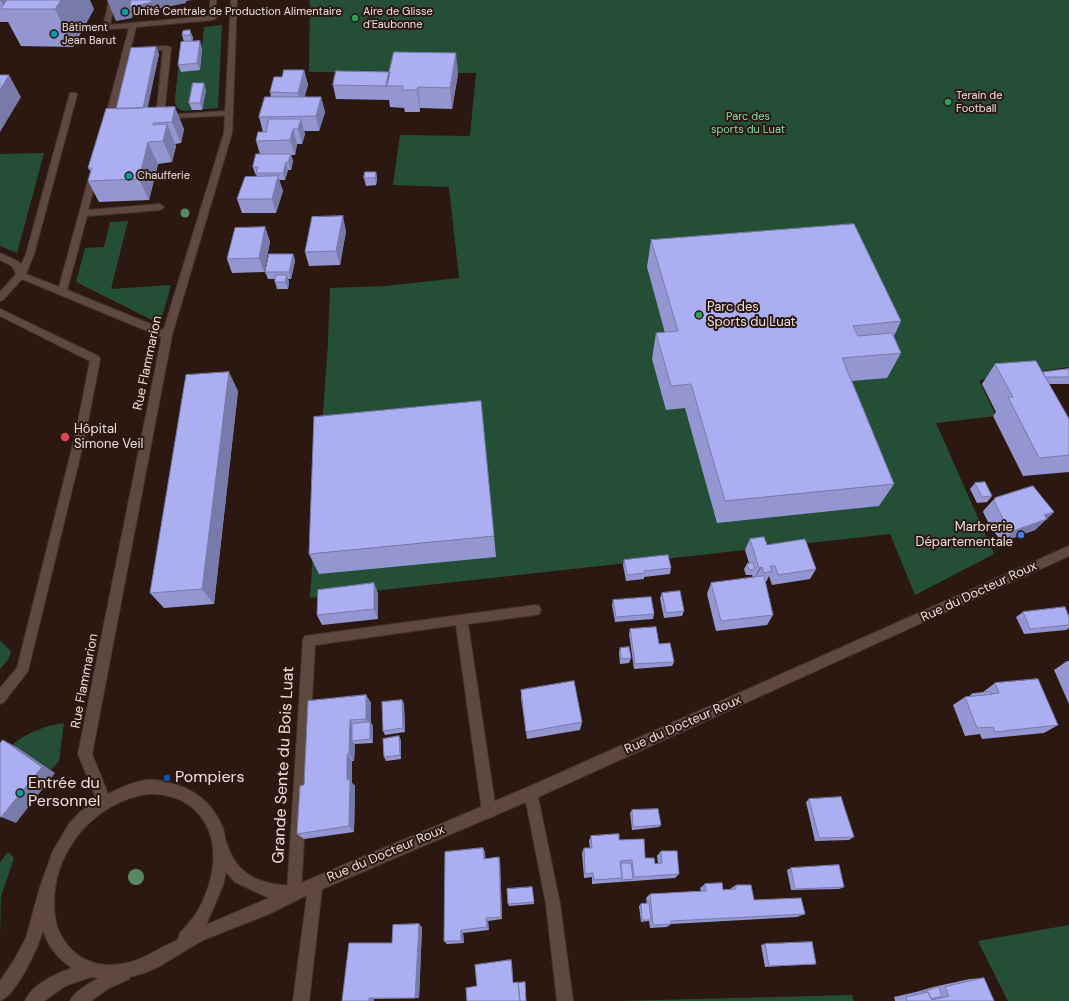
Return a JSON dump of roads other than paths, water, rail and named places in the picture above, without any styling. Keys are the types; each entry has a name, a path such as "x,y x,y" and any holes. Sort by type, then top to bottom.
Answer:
{"street":[{"path":"112,0 108,23 105,28 213,18 213,0"},
{"name":"Rue Flammarion","path":"105,802 85,754 167,335 228,133 234,0"},
{"path":"119,120 108,125 133,26"},
{"path":"127,51 167,48 157,118 229,113"},
{"path":"0,298 22,275 30,254 73,95"},
{"path":"62,292 96,167"},
{"path":"83,213 160,207"},
{"path":"0,256 16,264 22,275 167,335"},
{"path":"0,312 95,359 81,432 22,671 0,698"},
{"name":"Rue du Docteur Roux","path":"167,954 198,935 264,909 294,893 531,792 1069,551"},
{"path":"489,810 462,619 535,610"},
{"name":"Grande Sente du Bois Luat","path":"294,893 309,640 462,619"},
{"path":"0,993 22,961 33,938 58,854 75,827 105,802 131,791 156,787 180,791 200,803 214,821 221,846 221,869 215,892 204,916 188,937 167,954 104,983 78,1001"},
{"path":"531,792 553,904 565,1001"},
{"name":"Rue du Docteur Roux","path":"221,846 229,866 240,877 267,891 294,893"},
{"path":"48,884 46,912 53,938 68,958 91,970"},
{"path":"301,1001 315,884"},
{"path":"33,1001 44,990 68,976 91,970 114,972 138,968"}],"place":[{"name":"Unité Centrale de Production Alimentaire","path":"125,12"},
{"name":"Aire de Glisse d'Eaubonne","path":"355,18"},
{"name":"Bâtiment Jean Barut","path":"54,34"},
{"name":"Terain de Football","path":"948,102"},
{"name":"Chaufferie","path":"129,176"},
{"name":"Parc des Sports du Luat","path":"699,315"},
{"name":"Hôpital Simone Veil","path":"65,437"},
{"name":"Marbrerie Départementale","path":"1021,535"},
{"name":"Pompiers","path":"167,778"},
{"name":"Entrée du Personnel","path":"20,793"}],"park label":[{"name":"Parc des sports du Luat","path":"748,123"}]}
